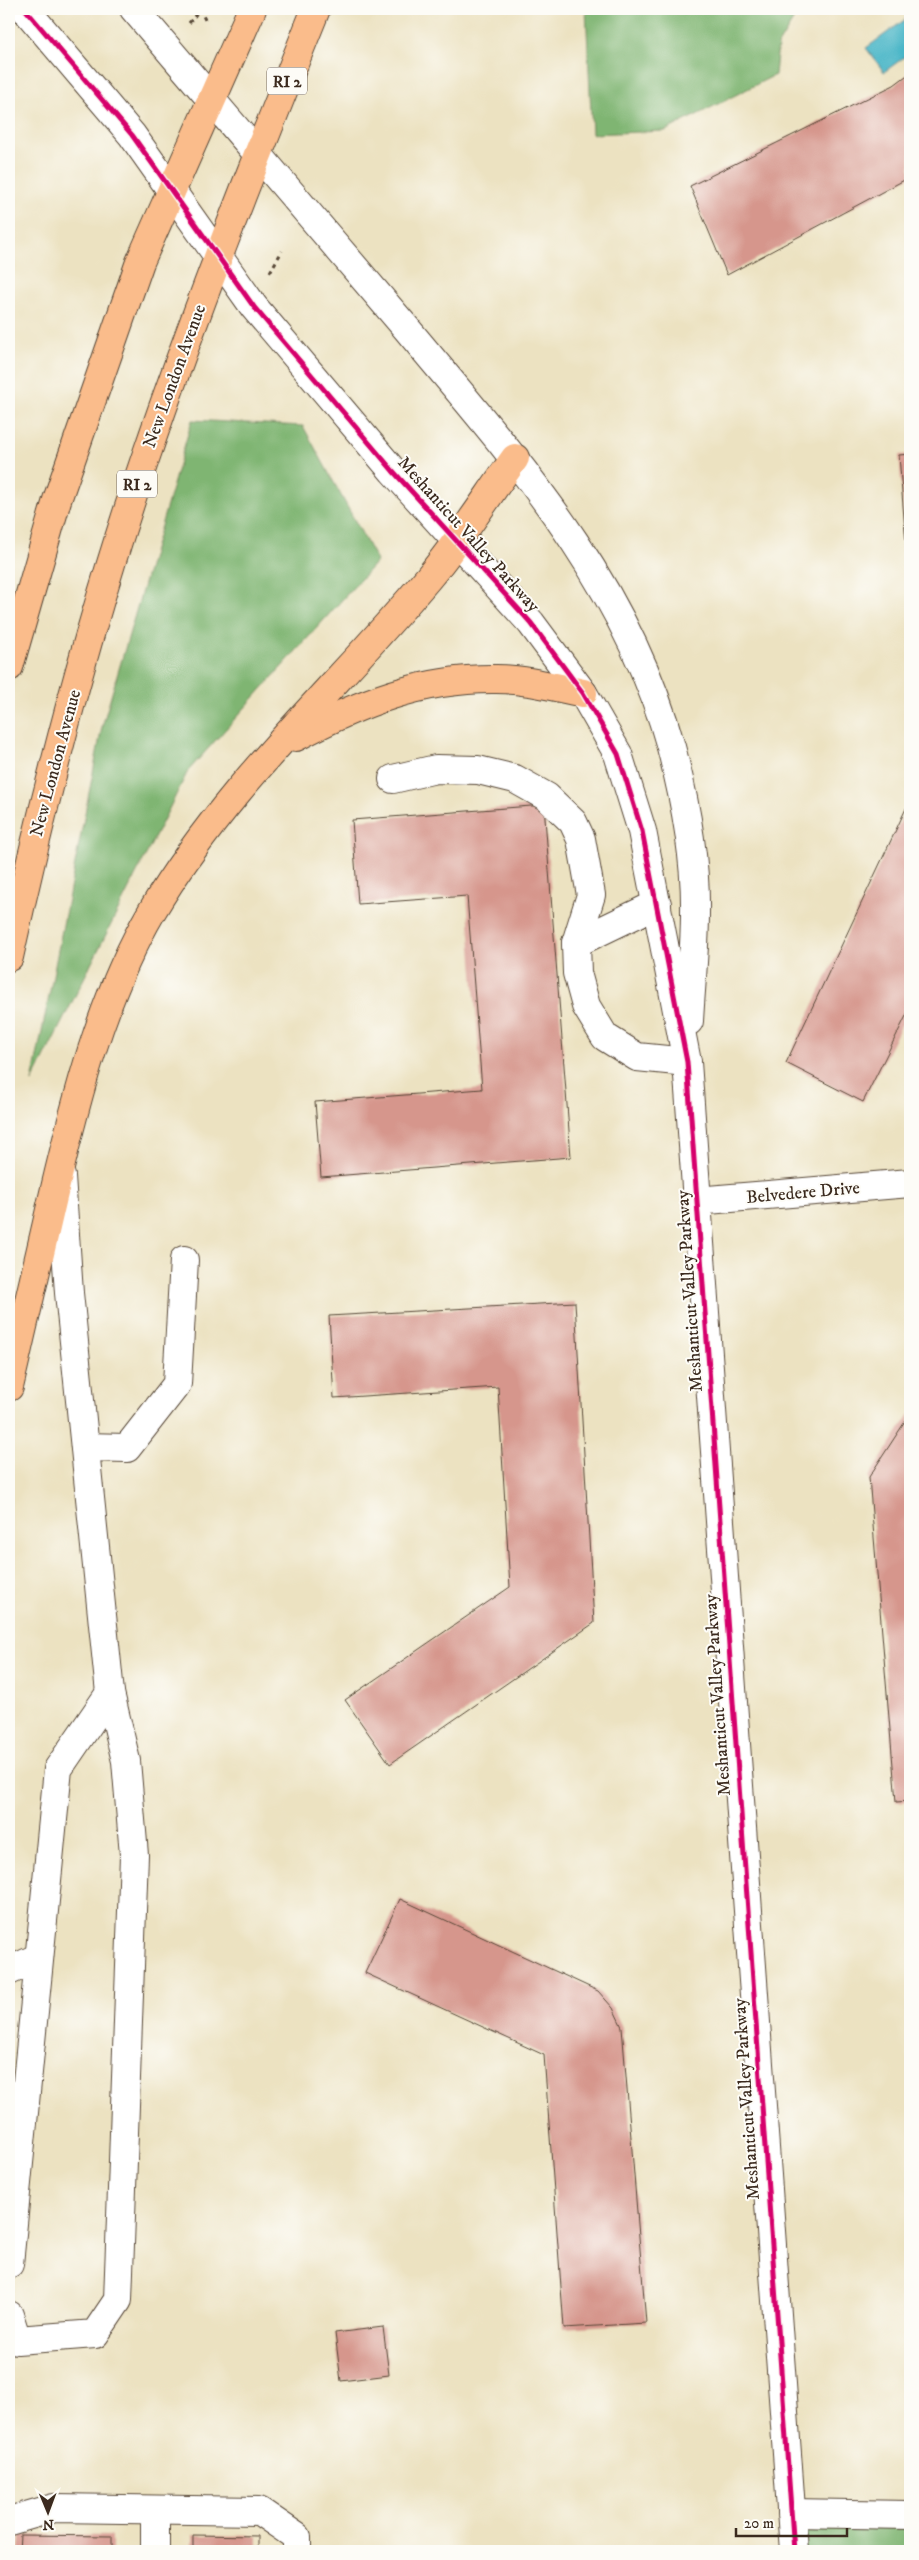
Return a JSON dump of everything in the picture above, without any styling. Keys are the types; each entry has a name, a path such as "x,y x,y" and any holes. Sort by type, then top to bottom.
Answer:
{"main road":[{"path":"9,667 57,500 140,262 210,100 252,9"},
{"name":"New London Avenue","path":"9,957 36,837 105,585 144,459 217,258 316,9"},
{"path":"9,1387 79,1095 106,1010 142,929 180,866 211,824 430,576 515,458"},
{"path":"279,746 337,714 402,690 431,684 497,679 583,693"}],"street":[{"name":"Meshanticut Valley Parkway","path":"25,9 132,135 217,258 254,307 393,471 531,623 583,693 618,754 642,830 687,1062"},
{"name":"Meshanticut Valley Parkway","path":"134,9 515,458 577,542 603,585 629,636 655,696 671,746 682,792 694,873 695,914 687,1062 794,2551"},
{"path":"393,779 436,769 478,770 515,779 548,797 573,822 581,839 591,895 576,943 577,973 586,1006 605,1036 637,1057 687,1062"},
{"path":"576,943 657,904"},
{"path":"9,2316 17,2340 96,2334 118,2300 134,1855 126,1761 110,1693 68,1293 61,1164"},
{"name":"Belvedere Drive","path":"696,1201 910,1183"},
{"path":"85,1447 127,1448 177,1384 184,1260"},
{"path":"9,2264 58,1769 110,1693"},
{"path":"9,1971 39,1956"},
{"path":"9,2521 54,2508 155,2511 259,2511 297,2537 297,2551"},
{"path":"155,2511 155,2551"},
{"path":"791,2513 910,2515"}],"path":[{"path":"187,25 200,9 206,22"},
{"path":"268,276 282,251"}],"green space":[{"path":"586,9 800,9 778,45 775,75 665,131 592,134"},
{"path":"192,420 303,426 377,561 188,771 32,1082 102,727"},
{"path":"797,2517 910,2518 910,2551 792,2551"}],"water":[{"path":"910,16 910,53 884,72 866,48"}],"building":[{"path":"910,73 910,177 727,275 690,186 894,85"},
{"path":"910,454 910,582 909,582 899,455"},
{"path":"910,800 910,1008 863,1102 786,1063"},
{"path":"544,805 571,1157 321,1177 315,1102 482,1089 467,896 358,904 352,820"},
{"path":"575,1302 594,1623 390,1764 345,1700 510,1587 498,1387 334,1398 329,1316"},
{"path":"910,1414 910,1801 896,1802 869,1477"},
{"path":"400,1899 598,1991 613,2008 622,2027 646,2323 564,2328 544,2055 365,1973"},
{"path":"383,2327 389,2375 341,2381 335,2333"},
{"path":"20,2535 112,2536 112,2551 19,2551"},
{"path":"193,2535 258,2536 258,2551 193,2551"}],"cycle path":[{"path":"25,9 132,135 254,307 393,471 531,623 583,693 618,754 642,831 687,1062 794,2551"}]}
